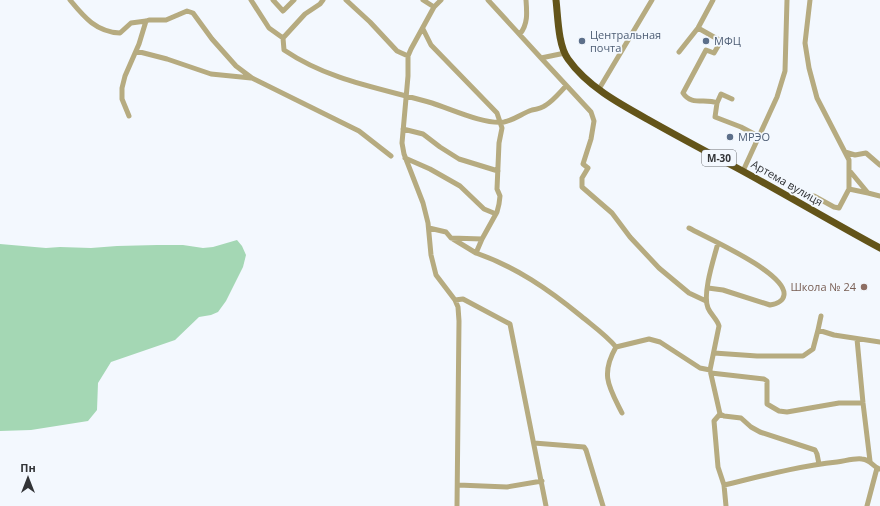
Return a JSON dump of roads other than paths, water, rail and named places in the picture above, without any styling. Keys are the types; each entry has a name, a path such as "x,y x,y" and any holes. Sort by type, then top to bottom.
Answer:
{"highway":[{"name":"М-30","path":"556,0 561,38 566,55"},
{"name":"Артема вулиця","path":"566,55 578,70 599,90 613,100 880,248"}],"street":[{"path":"70,0 97,28 109,33 120,33 131,23 149,20 166,20 187,11 193,13 212,39 236,66 252,78 359,131 390,156"},
{"path":"251,0 268,28 283,38"},
{"path":"273,0 283,11 294,0"},
{"path":"322,0 320,4 305,14 283,38 284,50 301,62 329,74 358,84 406,96 491,122 505,122 532,110 540,109 548,104 566,86"},
{"path":"346,0 398,51 408,56"},
{"path":"423,0 434,7"},
{"path":"441,0 434,7 408,56 402,144 405,158 423,203 429,228 431,255 436,275 455,300 458,307 457,506"},
{"path":"488,0 591,112 594,121 591,139 583,164 588,168 582,178 582,186 612,212 630,237 654,263 689,293 706,301"},
{"path":"520,34 527,19 526,0"},
{"path":"679,52 698,28 712,0"},
{"path":"743,171 777,97 784,78 787,0"},
{"path":"810,0 805,43 809,68 817,98 849,160 849,189 839,208 834,207 814,196"},
{"path":"599,90 650,1"},
{"path":"129,116 122,99 122,88 125,76 136,51 146,21"},
{"path":"698,28 721,41 714,53 706,50 683,93 688,99 694,101 709,100 717,103"},
{"path":"423,29 431,45 497,113 502,128 499,143 499,204 496,214 476,253"},
{"path":"136,51 167,59 211,74 252,78"},
{"path":"541,58 566,55"},
{"path":"732,99 721,94 717,103 715,117 741,127 758,136"},
{"path":"403,129 424,134 440,148 459,159 498,171"},
{"path":"845,152 855,155 866,154 880,165"},
{"path":"405,158 430,169 456,184 484,209 496,214"},
{"path":"849,170 868,193"},
{"path":"849,189 880,196"},
{"path":"429,228 446,232 451,238 476,253 493,259 533,280 559,298 608,338 616,347"},
{"path":"689,228 746,257 762,268 783,287 784,294 782,300 776,304 770,305 724,290 708,288"},
{"path":"451,238 482,239"},
{"path":"718,244 710,273 706,301 708,309 720,326 711,372 720,414"},
{"path":"455,300 463,299 510,324 546,506"},
{"path":"714,353 757,356 803,356 813,349 821,316"},
{"path":"818,330 834,335 880,342"},
{"path":"622,413 609,388 607,363 616,347 649,339 660,342 700,368 711,372 764,379 767,381 768,404 779,411 787,412 839,403 863,403"},
{"path":"857,339 870,461"},
{"path":"720,414 724,416 741,418 751,427 760,432 815,450 819,464"},
{"path":"720,414 714,421 714,430 718,467 724,485 726,506"},
{"path":"534,443 584,447 603,506"},
{"path":"724,485 754,477 819,464 862,459 870,461 878,469 867,506"},
{"path":"458,485 508,487 542,480"}],"place":[{"name":"Центральная почта","path":"582,41"},
{"name":"МФЦ","path":"706,41"},
{"name":"МРЭО","path":"730,137"},
{"name":"Школа № 24","path":"864,287"}]}
